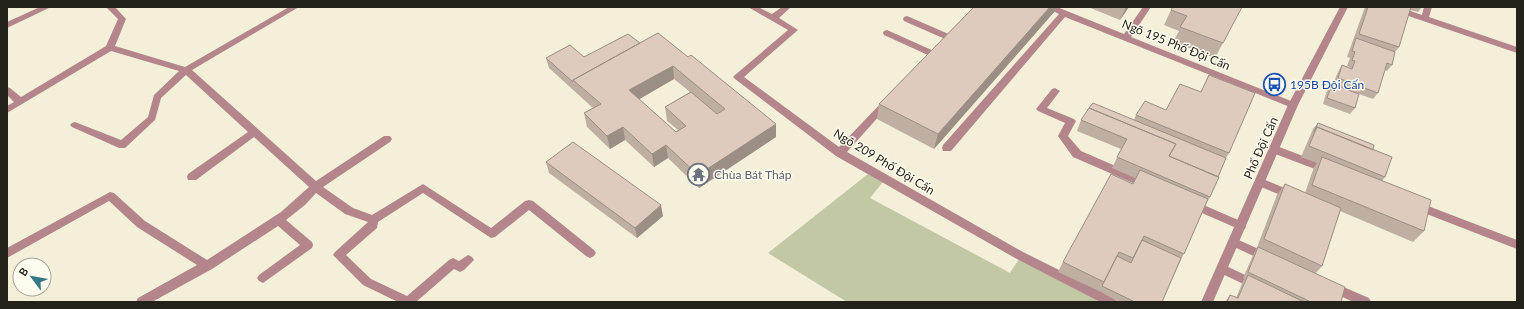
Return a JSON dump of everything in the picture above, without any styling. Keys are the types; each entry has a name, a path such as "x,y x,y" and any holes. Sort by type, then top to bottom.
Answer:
{"street":[{"path":"7,25 47,7"},
{"path":"7,110 110,48 122,19 110,7"},
{"path":"75,125 122,145 152,118 157,97 168,85 186,70 295,7"},
{"name":"Ngõ 209 Phố Đội Cấn","path":"752,7 794,30 738,77 840,153 1019,255 1111,302"},
{"path":"773,18 787,7"},
{"name":"Ngõ 195 Phố Đội Cấn","path":"1049,7 1293,105"},
{"path":"1126,38 1148,7"},
{"name":"Phố Đội Cấn","path":"1207,302 1293,105 1344,7"},
{"path":"1391,7 1517,50"},
{"path":"1425,18 1428,7"},
{"path":"947,148 1064,13"},
{"path":"887,33 940,46 908,19"},
{"path":"110,48 186,70 315,187 349,211 373,220"},
{"path":"7,90 20,102"},
{"path":"1055,91 1041,109 1071,121 1063,136 1077,154 1155,188"},
{"path":"840,153 894,95"},
{"path":"192,177 254,132"},
{"path":"142,302 208,266 279,220 304,200 315,187 386,139"},
{"path":"1274,149 1340,175"},
{"path":"1260,182 1300,200"},
{"path":"468,260 460,267 453,263 408,302 367,282 339,255 373,225 373,220 423,188 491,234 529,204 590,253"},
{"path":"7,253 110,196 142,224 208,266"},
{"path":"1184,201 1241,226"},
{"path":"1407,202 1517,245"},
{"path":"263,278 308,245 279,220"},
{"path":"1234,242 1275,261"},
{"path":"1222,269 1263,289"},
{"path":"1323,283 1365,302"}],"green space":[{"path":"868,174 883,182 870,198 1010,273 1019,259 1100,302 847,302 768,253"}],"building":[{"path":"974,7 1050,7 938,134 879,104"},
{"path":"1173,7 1242,7 1223,43 1180,27 1187,16 1171,10"},
{"path":"1368,7 1411,7 1399,47 1359,34"},
{"path":"658,33 688,57 691,55 776,124 698,175 666,145 652,154 623,127 607,136 584,113 601,104 573,80","holes":["673,66 725,109 717,114 691,92 665,107 686,126 676,132 629,90"]},
{"path":"628,34 640,43 573,80 573,82 546,58 570,45 584,57"},
{"path":"1356,38 1395,52 1392,65 1387,63 1378,93 1338,78 1342,65 1352,69 1355,61 1352,60 1355,52 1352,51"},
{"path":"1209,75 1255,93 1229,153 1136,115 1145,101 1166,110 1180,84 1201,92"},
{"path":"1332,84 1359,94 1355,108 1327,98"},
{"path":"1093,103 1226,158 1218,177 1169,156 1176,144 1089,108"},
{"path":"1089,108 1176,144 1169,156 1219,177 1210,197 1117,157 1127,139 1081,120"},
{"path":"1318,123 1374,145 1373,150 1317,127 1314,132"},
{"path":"1317,127 1392,157 1385,177 1309,146"},
{"path":"573,142 661,205 635,228 546,162"},
{"path":"1322,157 1431,200 1424,231 1312,185"},
{"path":"1140,170 1208,199 1184,254 1144,236 1133,258 1119,252 1104,282 1063,262 1111,174 1133,184"},
{"path":"1285,184 1341,208 1322,266 1264,239"},
{"path":"1142,240 1181,258 1162,302 1135,302 1102,286 1117,256 1131,263"},
{"path":"1258,247 1345,287 1341,302 1311,302 1248,272"},
{"path":"1248,275 1304,302 1227,302 1230,295 1238,298"}],"place":[{"name":"195B Đội Cấn","path":"1275,85"},
{"name":"Chùa Bát Tháp","path":"698,175"}]}
